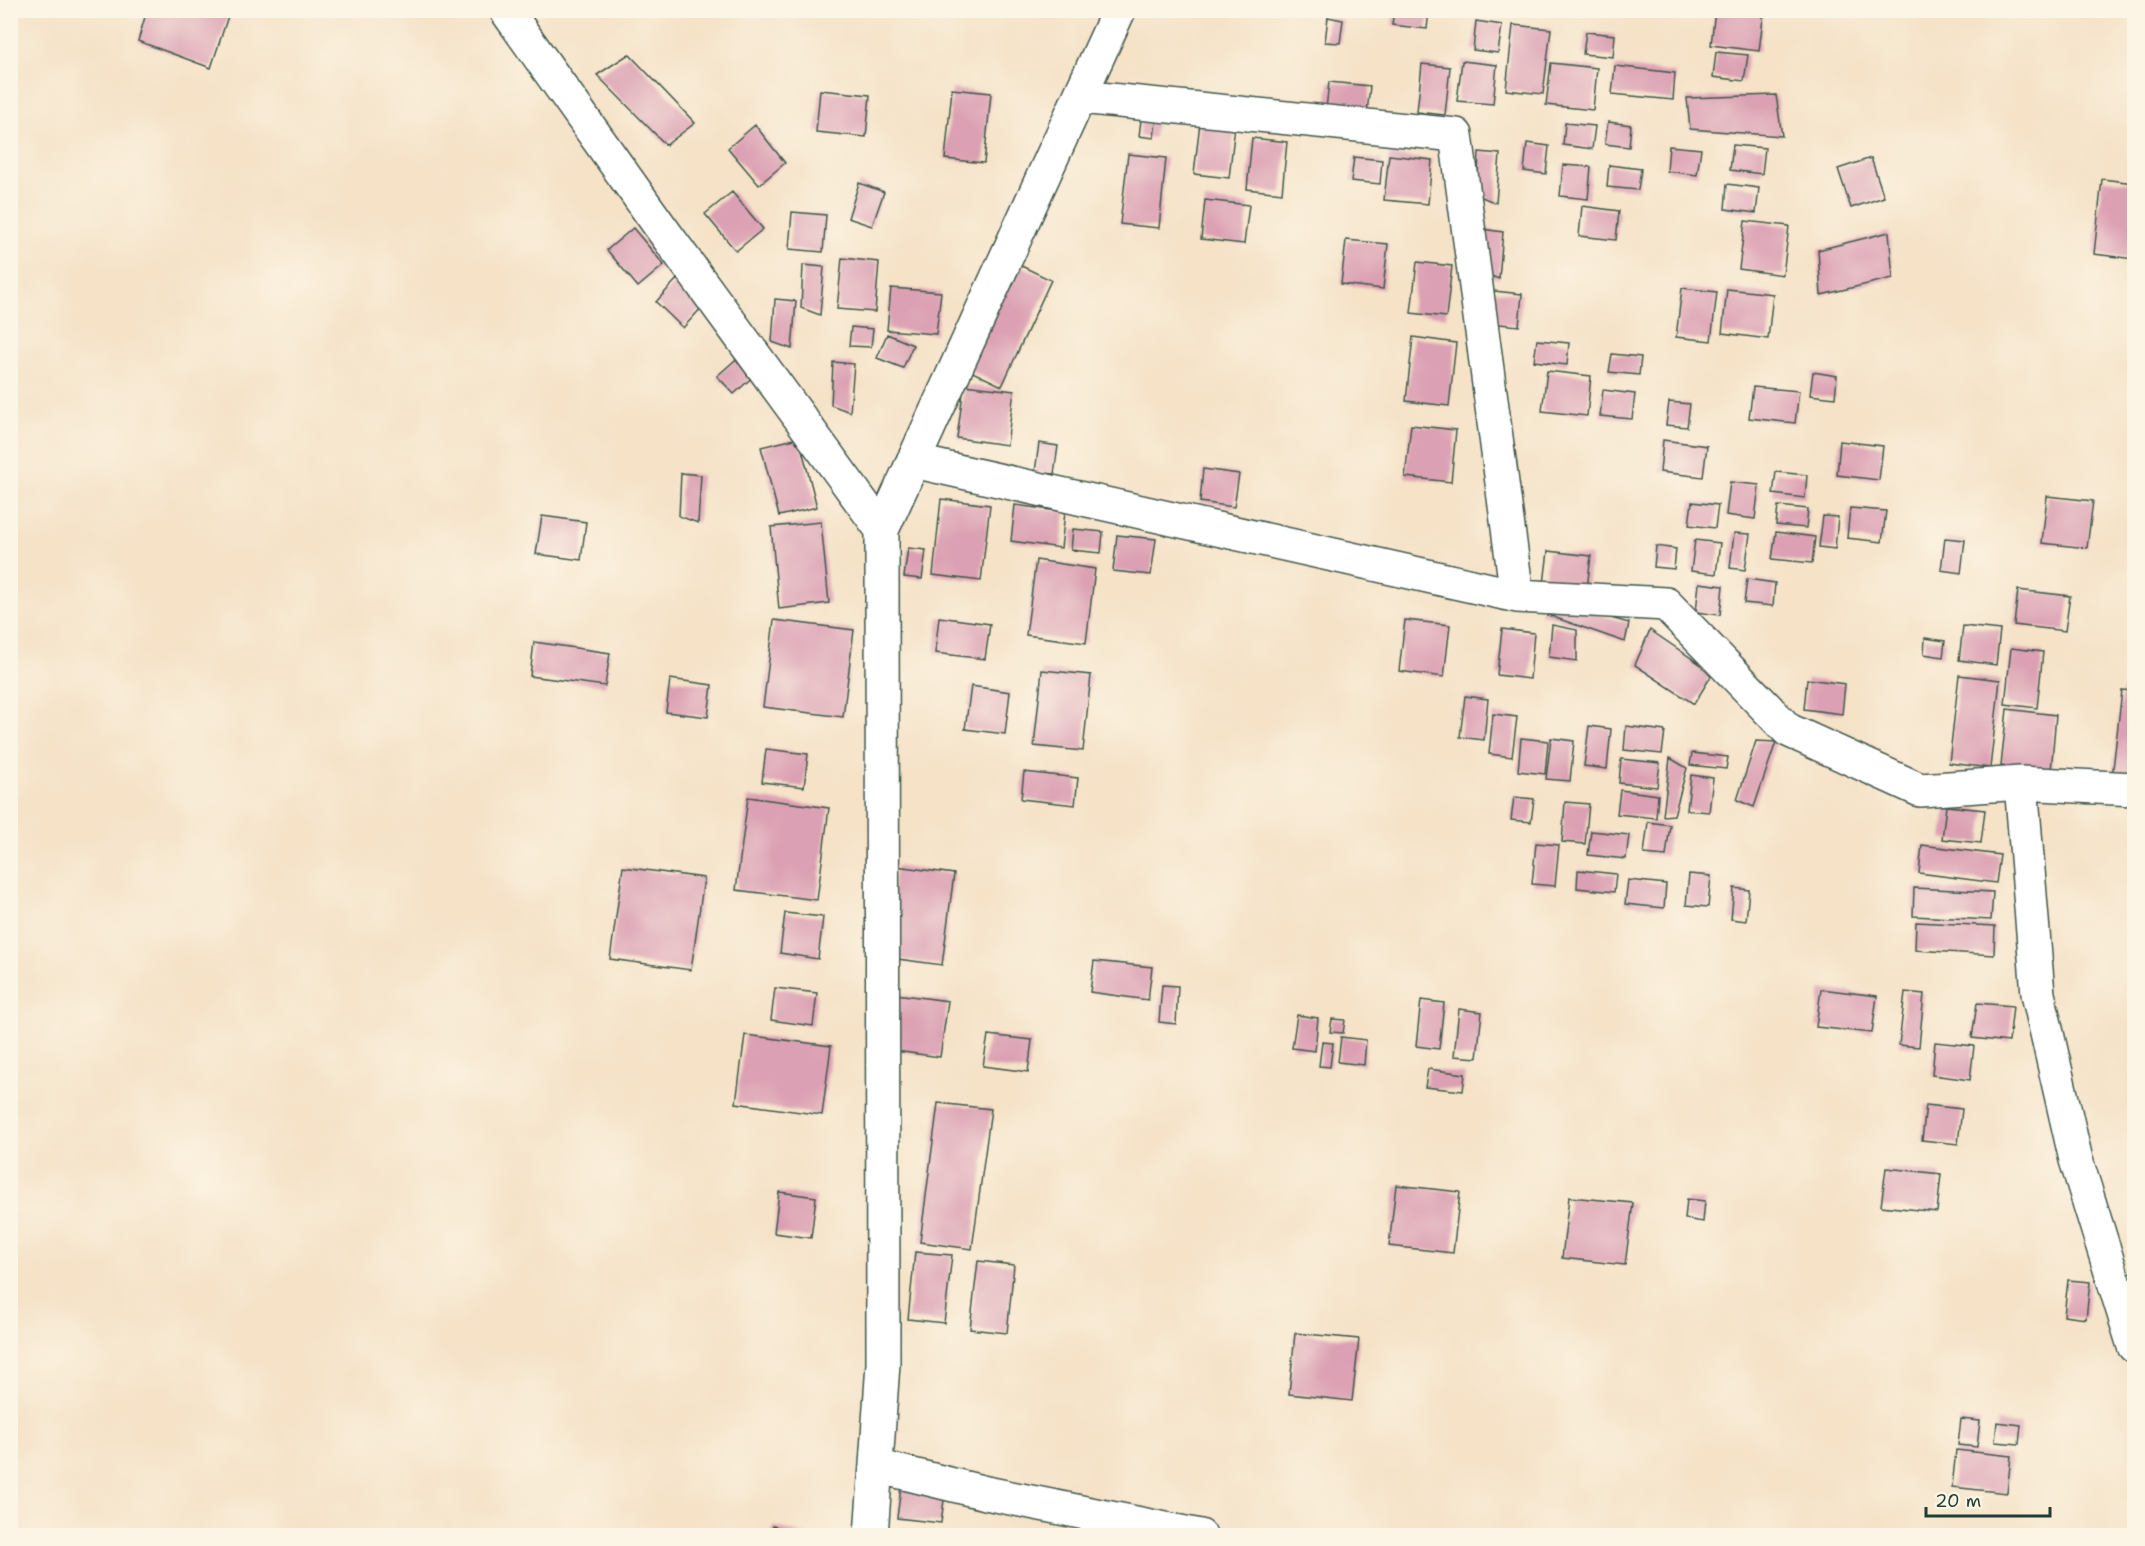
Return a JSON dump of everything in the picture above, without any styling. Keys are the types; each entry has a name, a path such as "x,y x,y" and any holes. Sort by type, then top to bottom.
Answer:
{"street":[{"path":"506,10 662,229 882,530"},
{"path":"871,1536 883,1364 882,530 1119,10"},
{"path":"1080,97 1456,135 1517,596"},
{"path":"913,461 1517,596 1666,604 1788,730 1920,790 2021,783 2134,789"},
{"path":"2021,783 2038,994 2076,1160 2134,1346"},
{"path":"876,1466 986,1493 1200,1536"}],"building":[{"path":"147,10 230,10 211,68 138,41"},
{"path":"1394,10 1429,10 1427,29 1392,25"},
{"path":"1715,10 1764,10 1759,51 1711,45"},
{"path":"1328,17 1343,20 1340,43 1325,42"},
{"path":"1476,21 1502,25 1498,53 1473,50"},
{"path":"1513,25 1551,29 1543,94 1506,90"},
{"path":"1586,32 1615,35 1613,57 1583,54"},
{"path":"1716,52 1748,55 1744,81 1713,77"},
{"path":"629,54 695,123 666,145 597,75"},
{"path":"1462,61 1497,65 1493,104 1457,101"},
{"path":"1551,63 1597,68 1593,110 1546,105"},
{"path":"1422,64 1450,67 1445,115 1417,112"},
{"path":"1615,66 1675,73 1673,100 1612,94"},
{"path":"1329,82 1370,86 1367,113 1326,109"},
{"path":"952,89 991,93 984,163 945,159"},
{"path":"820,90 870,95 866,137 816,132"},
{"path":"1776,95 1782,136 1690,129 1687,98"},
{"path":"1142,112 1157,114 1154,138 1139,136"},
{"path":"1200,122 1235,126 1229,178 1194,174"},
{"path":"1608,122 1631,125 1629,147 1605,144"},
{"path":"1565,123 1595,126 1592,149 1563,145"},
{"path":"755,125 785,163 759,185 728,148"},
{"path":"1252,138 1287,142 1282,193 1247,189"},
{"path":"1527,143 1549,146 1546,174 1524,171"},
{"path":"1733,145 1765,148 1762,174 1730,170"},
{"path":"1669,146 1701,149 1697,175 1667,171"},
{"path":"1479,152 1500,154 1496,203 1477,195"},
{"path":"1128,154 1166,158 1159,228 1120,224"},
{"path":"1389,155 1432,160 1428,204 1384,200"},
{"path":"1354,157 1382,160 1380,184 1351,181"},
{"path":"1871,158 1884,197 1851,208 1838,169"},
{"path":"1563,165 1591,167 1588,199 1560,196"},
{"path":"1609,165 1641,169 1638,190 1607,187"},
{"path":"2102,179 2134,183 2134,259 2094,254"},
{"path":"859,183 884,192 872,226 848,218"},
{"path":"1727,184 1759,188 1756,213 1725,209"},
{"path":"732,192 763,229 736,251 705,214"},
{"path":"1205,200 1249,205 1244,244 1201,239"},
{"path":"1582,206 1619,211 1616,240 1579,236"},
{"path":"792,212 826,215 823,252 789,249"},
{"path":"1745,221 1789,226 1783,275 1739,269"},
{"path":"633,228 664,265 638,287 607,250"},
{"path":"1482,229 1503,232 1499,279 1480,272"},
{"path":"1889,232 1893,278 1821,295 1818,250"},
{"path":"1346,240 1388,244 1383,289 1341,284"},
{"path":"842,258 879,262 875,312 837,309"},
{"path":"1013,262 1051,280 1002,386 964,368"},
{"path":"1417,262 1452,266 1446,317 1411,313"},
{"path":"803,265 824,267 820,315 801,308"},
{"path":"677,279 704,305 683,328 656,302"},
{"path":"891,288 941,292 936,334 887,330"},
{"path":"1682,288 1717,292 1711,341 1676,337"},
{"path":"1727,289 1773,294 1768,339 1722,333"},
{"path":"1494,291 1522,294 1519,326 1490,323"},
{"path":"775,299 796,301 792,349 772,342"},
{"path":"851,327 873,329 871,347 849,346"},
{"path":"887,334 913,345 903,368 877,358"},
{"path":"1413,337 1456,343 1449,406 1406,401"},
{"path":"1537,340 1569,343 1567,365 1534,361"},
{"path":"742,354 758,372 734,394 717,376"},
{"path":"1612,354 1641,357 1639,375 1609,372"},
{"path":"833,362 854,364 850,412 831,405"},
{"path":"1547,371 1591,376 1587,416 1542,411"},
{"path":"1813,372 1837,376 1835,398 1810,395"},
{"path":"964,385 1014,391 1007,445 957,438"},
{"path":"1753,387 1799,391 1795,423 1749,418"},
{"path":"1603,390 1635,394 1632,419 1600,416"},
{"path":"1669,402 1690,404 1687,427 1666,425"},
{"path":"1411,425 1456,430 1451,482 1405,477"},
{"path":"799,438 817,507 779,516 761,447"},
{"path":"1663,440 1707,446 1703,477 1660,472"},
{"path":"1840,441 1883,446 1879,480 1837,475"},
{"path":"1039,443 1058,446 1054,474 1035,472"},
{"path":"1203,469 1239,474 1234,507 1200,502"},
{"path":"1776,472 1807,475 1805,498 1773,494"},
{"path":"681,473 701,475 698,523 679,516"},
{"path":"1730,482 1759,485 1755,519 1726,515"},
{"path":"2047,496 2093,501 2087,548 2042,543"},
{"path":"941,499 990,505 981,581 933,575"},
{"path":"1692,502 1718,505 1715,528 1689,525"},
{"path":"1015,505 1065,512 1061,548 1011,541"},
{"path":"1778,506 1808,509 1806,528 1776,525"},
{"path":"1850,508 1886,511 1882,542 1847,538"},
{"path":"542,516 586,522 581,560 536,554"},
{"path":"1823,516 1838,517 1835,549 1819,547"},
{"path":"821,522 829,603 779,609 771,527"},
{"path":"1073,529 1103,532 1101,553 1071,550"},
{"path":"1776,532 1815,537 1812,563 1772,559"},
{"path":"1734,533 1750,534 1745,570 1730,568"},
{"path":"1117,535 1156,539 1151,575 1113,571"},
{"path":"1945,538 1965,540 1961,573 1941,570"},
{"path":"1695,540 1720,543 1716,574 1691,571"},
{"path":"1656,546 1676,549 1674,569 1654,567"},
{"path":"908,548 926,550 922,579 904,577"},
{"path":"1548,551 1591,556 1587,588 1544,584"},
{"path":"1036,560 1095,569 1086,643 1026,635"},
{"path":"1747,579 1775,583 1773,606 1744,603"},
{"path":"1699,583 1723,586 1720,615 1696,612"},
{"path":"2018,590 2070,596 2065,631 2014,625"},
{"path":"1552,602 1629,623 1625,642 1539,612"},
{"path":"939,617 990,624 985,659 935,653"},
{"path":"774,620 854,630 843,717 763,707"},
{"path":"1405,620 1450,625 1444,677 1399,671"},
{"path":"1552,625 1577,630 1577,661 1549,657"},
{"path":"1963,626 2000,630 1996,665 1959,660"},
{"path":"1502,629 1534,633 1530,679 1497,675"},
{"path":"1650,630 1713,673 1694,704 1635,665"},
{"path":"1925,638 1945,641 1943,657 1924,654"},
{"path":"534,642 610,653 605,686 530,676"},
{"path":"2011,648 2043,652 2037,708 2005,704"},
{"path":"1042,670 1091,675 1083,751 1034,746"},
{"path":"1959,675 2000,680 1990,768 1949,763"},
{"path":"670,679 712,685 708,717 666,712"},
{"path":"1807,679 1845,684 1842,714 1804,709"},
{"path":"971,686 1010,692 1005,734 965,729"},
{"path":"2122,690 2134,691 2134,780 2112,778"},
{"path":"1465,696 1488,699 1484,740 1460,737"},
{"path":"2007,709 2056,715 2051,771 2001,766"},
{"path":"1493,714 1517,717 1512,757 1489,754"},
{"path":"1589,726 1611,729 1607,769 1584,766"},
{"path":"1626,726 1665,731 1662,754 1624,750"},
{"path":"1521,738 1548,741 1545,774 1518,771"},
{"path":"1551,738 1574,741 1570,781 1546,779"},
{"path":"1756,741 1776,742 1754,807 1737,800"},
{"path":"766,749 808,754 804,787 762,782"},
{"path":"1692,753 1728,757 1726,769 1690,765"},
{"path":"1670,758 1687,768 1674,815 1663,816"},
{"path":"1621,759 1660,763 1657,787 1619,783"},
{"path":"1024,772 1078,778 1075,805 1021,799"},
{"path":"1691,775 1713,778 1709,812 1687,810"},
{"path":"1620,790 1658,795 1656,818 1617,814"},
{"path":"748,797 829,808 817,900 736,890"},
{"path":"1514,797 1534,799 1531,822 1511,820"},
{"path":"1565,802 1589,804 1585,844 1562,842"},
{"path":"1946,806 1985,810 1981,843 1942,839"},
{"path":"1648,822 1670,825 1666,856 1644,854"},
{"path":"1591,831 1629,835 1626,859 1588,855"},
{"path":"1536,843 1559,845 1555,886 1532,884"},
{"path":"1922,845 2000,855 1996,883 1919,873"},
{"path":"896,866 954,874 942,965 883,957"},
{"path":"623,867 704,878 691,970 610,959"},
{"path":"1578,870 1616,874 1614,892 1577,888"},
{"path":"1689,874 1711,876 1708,907 1686,905"},
{"path":"1628,880 1666,884 1664,908 1625,904"},
{"path":"1734,888 1749,890 1746,921 1731,919"},
{"path":"1914,888 1993,892 1991,920 1913,916"},
{"path":"785,913 823,917 818,959 780,953"},
{"path":"1916,922 1995,926 1994,955 1915,950"},
{"path":"1094,961 1152,967 1148,1000 1090,992"},
{"path":"1162,985 1178,986 1176,1024 1159,1022"},
{"path":"775,988 817,993 813,1026 771,1020"},
{"path":"1821,989 1877,996 1872,1033 1816,1027"},
{"path":"1905,992 1924,994 1919,1047 1899,1045"},
{"path":"896,994 948,1001 940,1057 888,1050"},
{"path":"1421,1000 1444,1003 1439,1049 1416,1046"},
{"path":"1977,1003 2013,1006 2009,1042 1972,1038"},
{"path":"1459,1009 1482,1012 1477,1058 1454,1056"},
{"path":"1297,1015 1318,1018 1315,1051 1292,1048"},
{"path":"1332,1019 1345,1020 1343,1033 1330,1032"},
{"path":"745,1035 831,1046 822,1115 736,1103"},
{"path":"988,1035 1032,1040 1028,1072 983,1066"},
{"path":"1341,1037 1366,1040 1364,1065 1338,1062"},
{"path":"1322,1042 1333,1043 1330,1067 1319,1066"},
{"path":"1935,1042 1974,1046 1970,1080 1932,1075"},
{"path":"1428,1069 1465,1074 1463,1091 1425,1087"},
{"path":"938,1103 991,1109 972,1249 920,1242"},
{"path":"1926,1105 1962,1109 1958,1144 1922,1140"},
{"path":"1886,1168 1941,1174 1937,1212 1881,1206"},
{"path":"1396,1185 1460,1192 1453,1253 1389,1246"},
{"path":"779,1192 816,1197 811,1238 774,1233"},
{"path":"1569,1197 1633,1203 1625,1265 1562,1258"},
{"path":"1687,1199 1705,1201 1703,1222 1685,1219"},
{"path":"915,1252 952,1255 944,1323 908,1319"},
{"path":"978,1261 1014,1265 1007,1333 970,1329"},
{"path":"2068,1280 2090,1282 2086,1319 2064,1316"},
{"path":"1295,1333 1359,1339 1352,1401 1289,1394"},
{"path":"1961,1419 1980,1421 1977,1447 1958,1445"},
{"path":"1997,1422 2021,1425 2019,1444 1995,1442"},
{"path":"1956,1450 2011,1456 2007,1493 1952,1487"},
{"path":"901,1487 945,1492 941,1523 897,1518"},
{"path":"773,1526 808,1535 808,1536 771,1536"}]}
